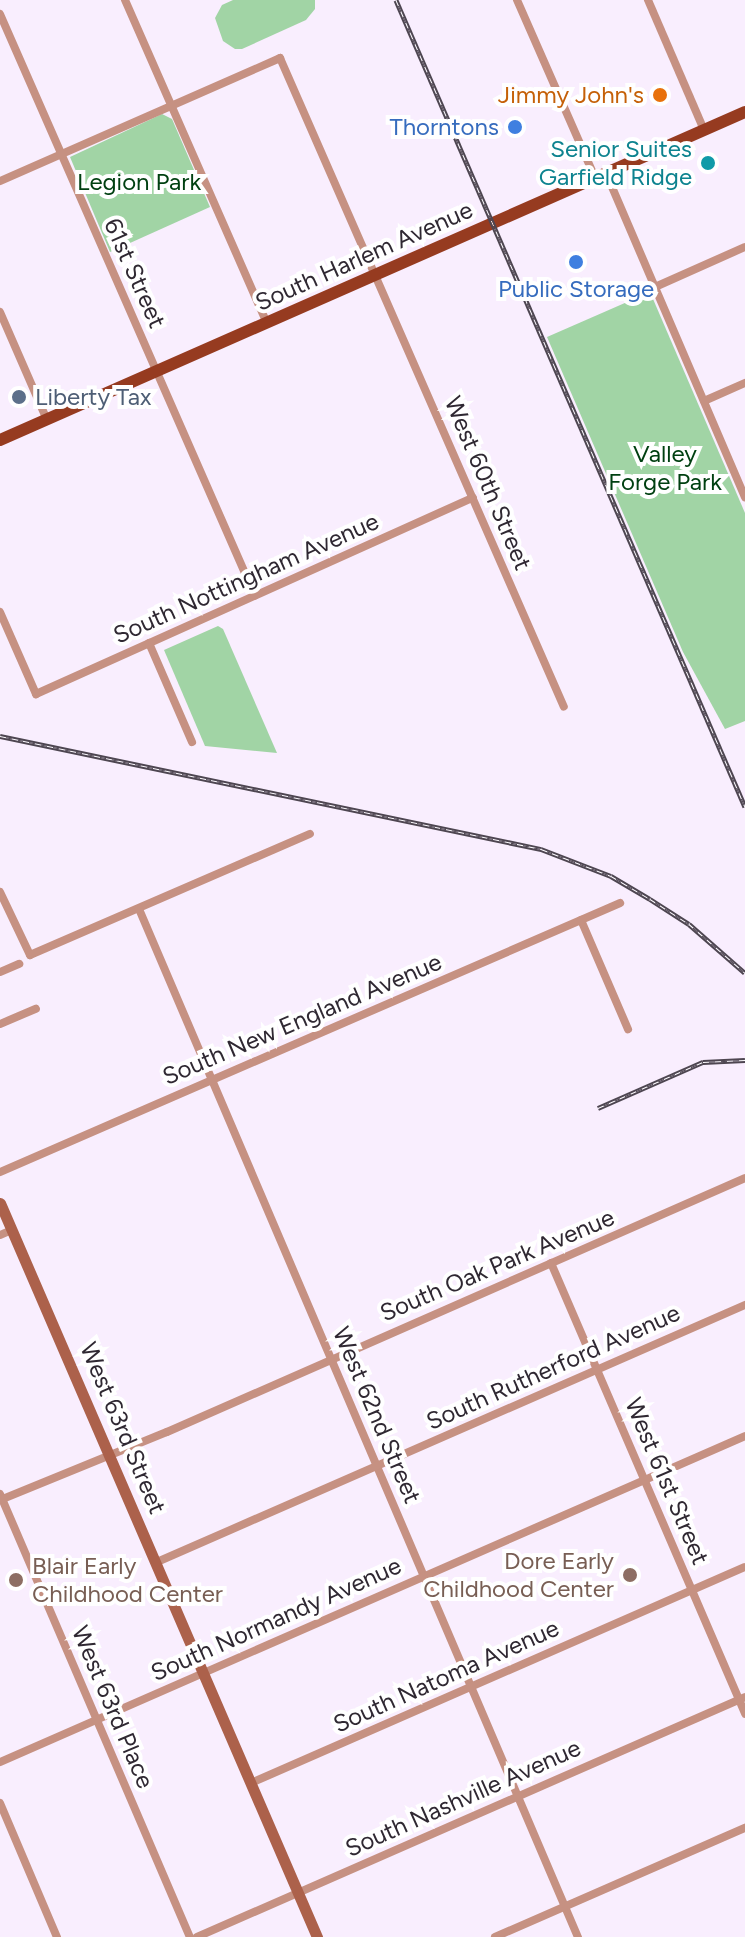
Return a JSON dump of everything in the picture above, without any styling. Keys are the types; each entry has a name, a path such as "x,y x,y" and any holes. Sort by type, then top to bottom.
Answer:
{"main road":[{"name":"South Harlem Avenue","path":"0,440 745,112"},
{"name":"West 63rd Street","path":"0,1203 317,1937"}],"street":[{"path":"125,0 267,323"},
{"path":"517,0 655,287 745,497"},
{"path":"648,0 704,130"},
{"name":"61st Street","path":"0,14 157,372"},
{"name":"West 60th Street","path":"171,105 280,58 564,707"},
{"path":"0,181 171,105"},
{"path":"655,287 745,247"},
{"path":"0,312 47,420"},
{"path":"157,372 255,596"},
{"path":"704,401 745,383"},
{"name":"South Nottingham Avenue","path":"0,612 36,694 473,498"},
{"path":"149,643 192,742"},
{"path":"0,892 30,955 310,834"},
{"name":"South New England Avenue","path":"0,1172 620,903"},
{"name":"West 62nd Street","path":"139,909 578,1937"},
{"path":"581,920 628,1029"},
{"path":"0,972 19,964"},
{"path":"0,1024 36,1009"},
{"name":"South Oak Park Avenue","path":"1,1498 111,1454 745,1178"},
{"path":"0,1235 12,1230"},
{"name":"West 61st Street","path":"551,1263 742,1698 745,1714"},
{"name":"South Rutherford Avenue","path":"157,1562 745,1305"},
{"name":"South Normandy Avenue","path":"0,1762 745,1436"},
{"name":"West 63rd Place","path":"1,1498 190,1937"},
{"name":"South Natoma Avenue","path":"251,1783 745,1567"},
{"name":"South Nashville Avenue","path":"197,1937 742,1698"},
{"path":"0,1803 57,1937"},
{"path":"495,1937 745,1828"}],"green space":[{"path":"233,0 315,0 315,9 306,20 242,49 235,49 223,41 215,18 222,5"},
{"name":"Legion Park","path":"162,114 172,119 210,207 110,252 70,157"},
{"name":"Valley Forge Park","path":"650,292 745,513 745,721 725,729 683,652 547,337"},
{"path":"218,626 223,629 277,753 205,746 164,650"}],"railway":[{"path":"396,0 745,807"},
{"path":"0,736 541,849 611,876 650,899 689,924 745,973"},
{"path":"598,1108 703,1062 745,1060"}],"place":[{"name":"Jimmy John's","path":"660,95"},
{"name":"Thorntons","path":"515,127"},
{"name":"Senior Suites Garfield Ridge","path":"708,163"},
{"name":"Public Storage","path":"576,262"},
{"name":"Liberty Tax","path":"19,397"},
{"name":"Dore Early Childhood Center","path":"630,1575"},
{"name":"Blair Early Childhood Center","path":"16,1580"}]}
